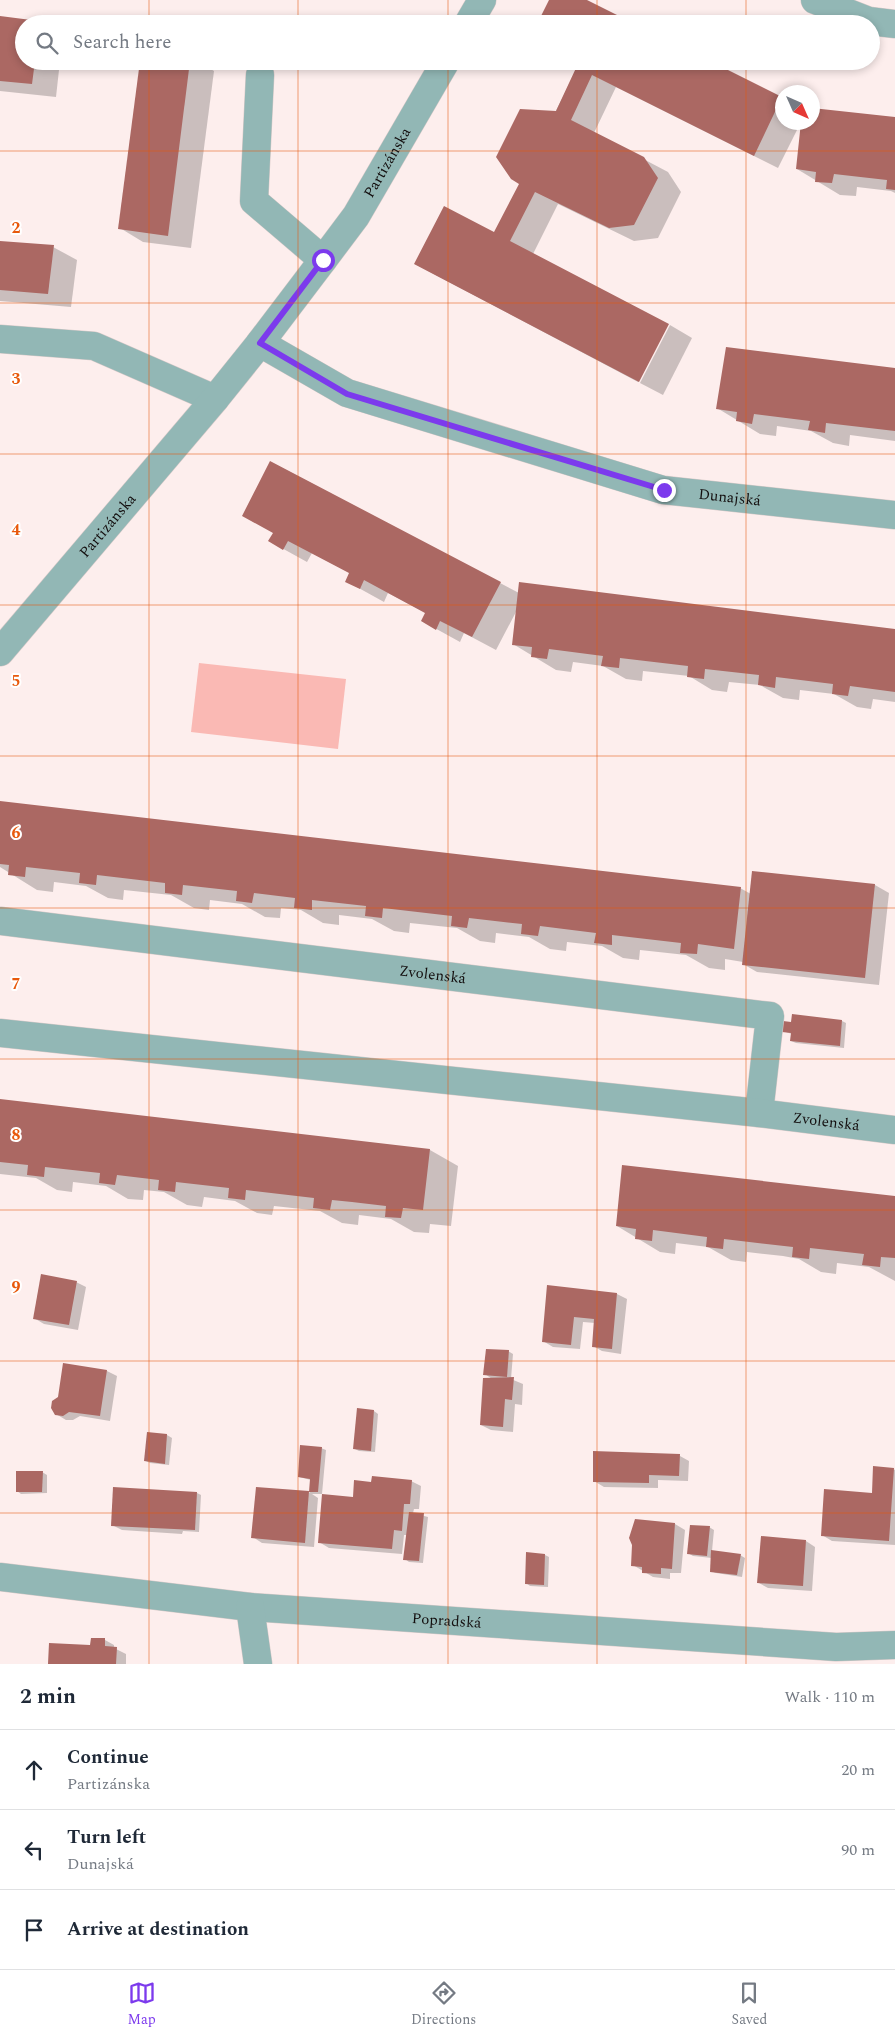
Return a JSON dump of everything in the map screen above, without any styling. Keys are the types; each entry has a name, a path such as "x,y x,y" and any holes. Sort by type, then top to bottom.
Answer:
{"street":[{"path":"473,15 482,0"},
{"path":"816,0 854,15"},
{"path":"880,22 895,24"},
{"name":"Partizánska","path":"0,652 215,399 323,260 356,216 441,70"},
{"path":"260,75 254,201 323,260"},
{"path":"0,339 94,346 215,399"},
{"name":"Dunajská","path":"260,343 347,394 664,490 895,515"},
{"name":"Zvolenská","path":"0,921 770,1016 758,1112"},
{"name":"Zvolenská","path":"0,1034 758,1112 895,1130"},
{"name":"Popradská","path":"0,1576 250,1607 838,1655 895,1646"},
{"path":"250,1607 258,1664"}],"shaded area":[{"path":"199,663 346,679 338,749 191,732"}],"building":[{"path":"549,0 587,0 617,15 542,15"},
{"path":"0,16 15,18 15,70 34,70 32,84 0,81"},
{"path":"139,70 189,70 168,236 118,229"},
{"path":"575,70 728,70 775,94 775,112 754,156 592,75 571,120 644,157 658,178 634,225 609,228 535,192 510,241 669,324 639,382 414,264 444,206 494,232 519,184 511,179 496,157 520,109 556,111"},
{"path":"820,109 895,117 895,190 886,189 887,180 834,174 832,183 815,182 816,172 796,169 800,130 820,130"},
{"path":"0,241 54,245 48,294 0,290"},
{"path":"726,347 895,368 895,431 826,423 825,433 808,430 810,421 754,414 752,424 736,421 737,412 716,409"},
{"path":"270,461 501,582 472,637 440,621 436,630 421,621 425,613 364,580 360,589 345,582 349,573 288,541 283,550 268,541 273,533 242,516"},
{"path":"519,582 895,629 895,692 850,686 848,696 832,694 833,684 776,677 775,688 758,685 759,675 705,669 704,679 687,677 688,666 620,658 619,668 601,666 603,656 549,649 547,659 531,657 532,647 512,645"},
{"path":"0,801 741,887 734,949 698,944 697,954 680,953 681,943 612,935 612,945 594,943 596,933 540,926 538,936 521,934 522,924 469,918 467,928 451,926 452,916 383,908 382,918 365,916 366,906 312,900 312,910 294,908 295,898 254,893 252,903 236,901 237,891 183,885 182,895 165,893 165,883 97,875 96,885 79,883 80,873 26,867 25,877 8,875 9,865 0,864"},
{"path":"752,871 875,884 865,978 742,965"},
{"path":"792,1014 842,1020 840,1046 790,1041 791,1033 782,1032 783,1021 791,1022"},
{"path":"0,1099 430,1149 423,1210 403,1208 401,1218 385,1217 386,1206 352,1202 332,1200 330,1210 313,1208 314,1198 246,1190 245,1200 228,1198 229,1188 176,1182 175,1192 158,1190 159,1180 117,1175 115,1185 99,1183 100,1173 45,1167 44,1177 27,1175 28,1165 0,1162"},
{"path":"622,1165 895,1196 895,1258 881,1257 880,1267 862,1265 864,1254 810,1248 809,1259 792,1257 793,1247 724,1239 723,1249 706,1247 707,1237 653,1230 652,1241 635,1239 636,1229 616,1226"},
{"path":"41,1274 77,1281 69,1325 33,1319"},
{"path":"547,1285 617,1293 612,1349 592,1347 594,1319 574,1317 571,1345 542,1342"},
{"path":"486,1349 509,1350 507,1377 483,1375"},
{"path":"63,1363 107,1370 100,1416 69,1412 63,1416 55,1415 51,1408 52,1401 58,1397"},
{"path":"514,1377 512,1400 505,1399 503,1427 480,1425 483,1378"},
{"path":"357,1408 374,1410 371,1451 353,1449"},
{"path":"147,1432 167,1434 165,1464 144,1461"},
{"path":"300,1445 322,1447 318,1492 309,1492 310,1479 298,1477"},
{"path":"593,1451 680,1454 679,1476 649,1475 649,1483 593,1482"},
{"path":"873,1466 894,1468 889,1541 821,1536 824,1489 872,1493"},
{"path":"16,1471 43,1471 42,1492 16,1492"},
{"path":"372,1476 412,1480 410,1504 404,1504 402,1531 394,1530 392,1549 318,1543 322,1494 353,1497 354,1480 371,1482"},
{"path":"113,1487 197,1492 195,1530 111,1526"},
{"path":"256,1487 309,1491 305,1543 251,1538"},
{"path":"409,1512 424,1513 419,1561 403,1560"},
{"path":"635,1519 675,1523 672,1569 661,1568 661,1574 642,1573 642,1567 631,1566 632,1545 629,1538"},
{"path":"690,1525 710,1526 707,1556 687,1554"},
{"path":"761,1536 806,1540 803,1586 757,1583"},
{"path":"711,1550 741,1554 737,1575 710,1572"},
{"path":"526,1552 545,1554 544,1585 525,1584"},
{"path":"91,1638 105,1638 105,1646 117,1647 116,1664 48,1664 49,1643 90,1645"}],"route":[{"path":"323,260 260,343 347,394 664,490"}]}
